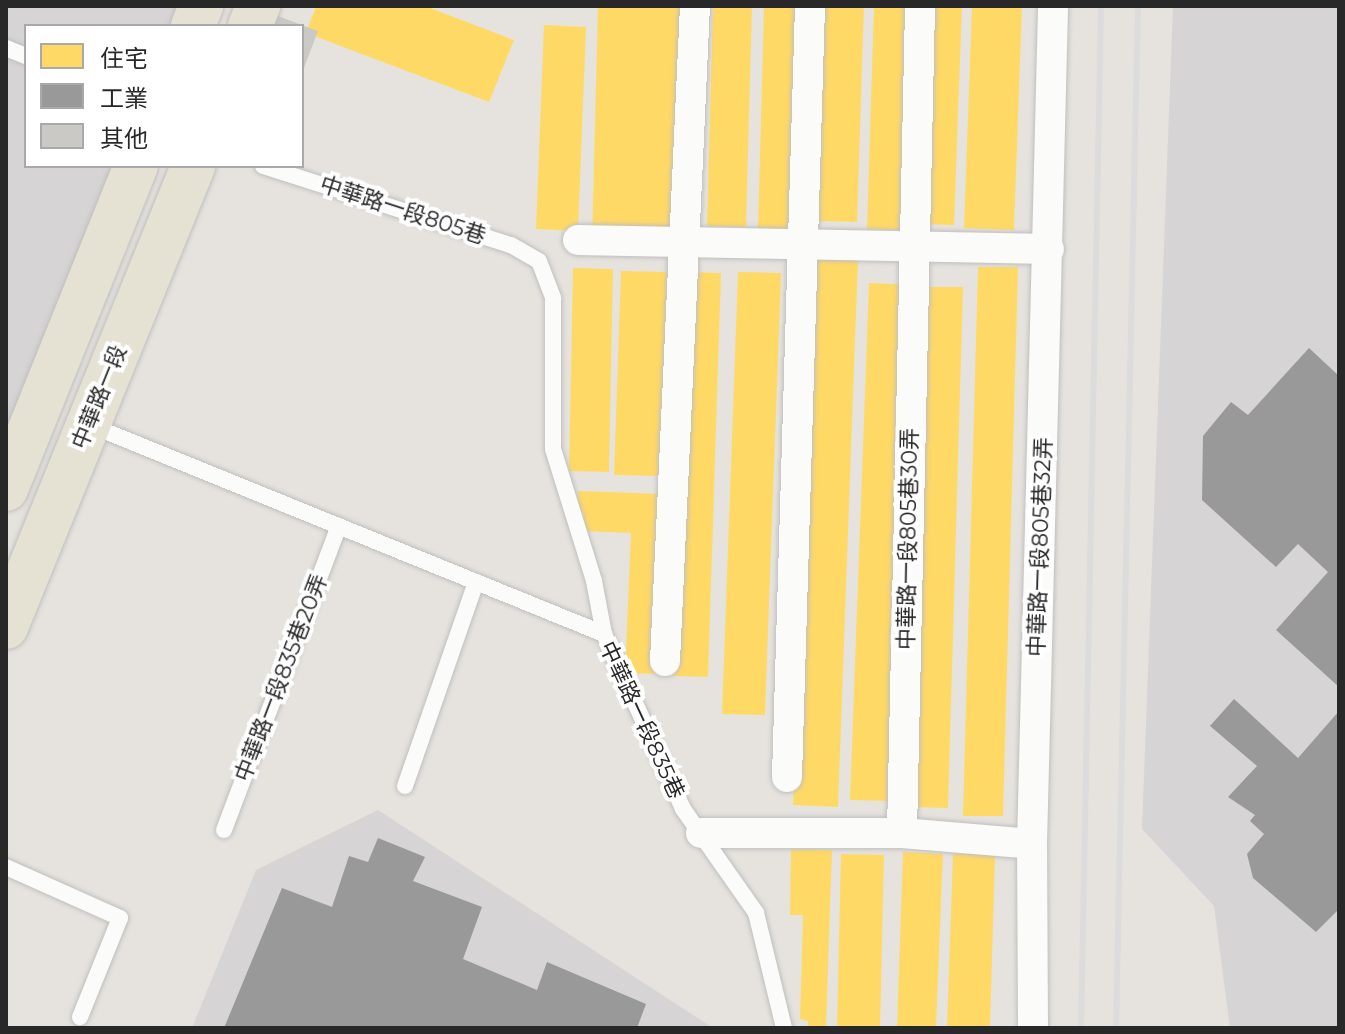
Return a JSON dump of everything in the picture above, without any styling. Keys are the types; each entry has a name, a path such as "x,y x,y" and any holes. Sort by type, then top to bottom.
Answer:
{"main road":[{"path":"6,489 135,168"},
{"name":"中華路一段","path":"6,627 192,168"}],"street":[{"path":"665,661 695,6"},
{"path":"787,777 810,6"},
{"name":"中華路一段805巷30弄","path":"902,833 920,6"},
{"name":"中華路一段805巷32弄","path":"1033,1028 1032,844 1053,6"},
{"path":"578,240 1049,249"},
{"path":"701,833 902,833 1032,844"}],"lane":[{"name":"中華路一段805巷","path":"269,168 485,236 539,261 553,298 553,449 594,581 604,634"},
{"name":"中華路一段835巷","path":"88,425 604,634 683,809 756,913 784,1028"},
{"name":"中華路一段835巷20弄","path":"224,830 339,526"},
{"path":"405,786 476,582"},
{"path":"6,867 120,918 80,1017"}],"shaded area":[{"path":"6,6 179,6 172,24 24,24 24,168 113,168 6,433"},
{"path":"1173,6 1339,6 1339,1028 1230,1028 1214,906 1142,829"},
{"path":"378,810 713,1028 192,1028 256,870"}],"building: 住宅":[{"path":"316,6 425,6 514,40 489,102 306,33"},
{"path":"598,6 691,6 684,242 592,240"},
{"path":"713,6 752,6 746,227 707,226"},
{"path":"764,6 804,6 797,232 758,231"},
{"path":"825,6 864,6 857,222 818,221"},
{"path":"874,6 914,6 907,230 867,229"},
{"path":"923,6 962,6 954,225 915,224"},
{"path":"972,6 1022,6 1014,230 964,228"},
{"path":"544,25 586,27 578,231 536,229"},
{"path":"813,258 858,259 838,807 793,805"},
{"path":"978,267 1018,267 1003,816 963,816"},
{"path":"573,268 613,269 609,472 569,471"},
{"path":"621,271 667,272 661,476 614,475"},
{"path":"685,272 721,273 708,677 673,676"},
{"path":"738,272 781,273 765,715 722,714"},
{"path":"869,283 912,285 893,801 850,800"},
{"path":"927,287 963,287 948,808 911,807"},
{"path":"578,491 665,494 658,674 625,673 631,533 583,531 584,513 576,513"},
{"path":"791,849 832,850 826,1028 808,1028 808,1021 800,1019 803,915 790,915"},
{"path":"903,852 943,854 936,1028 897,1028"},
{"path":"841,854 884,855 880,1028 837,1028"},
{"path":"953,854 995,854 990,1028 947,1028"}],"building: 工業":[{"path":"1309,348 1339,376 1339,687 1276,630 1328,572 1298,544 1276,567 1202,500 1203,436 1231,402 1248,415"},
{"path":"1234,699 1298,758 1339,711 1339,909 1316,932 1253,878 1247,854 1264,834 1250,821 1255,815 1228,797 1257,766 1210,726"},
{"path":"378,838 425,857 413,881 482,907 463,959 537,990 547,962 646,1004 637,1028 224,1028 282,888 332,907 349,856 368,862"}],"building: 其他":[{"path":"267,12 299,24 263,24"},
{"path":"304,26 318,31 304,68"}],"railway":[{"path":"1081,1028 1101,6"},
{"path":"1116,1028 1138,6"}]}
